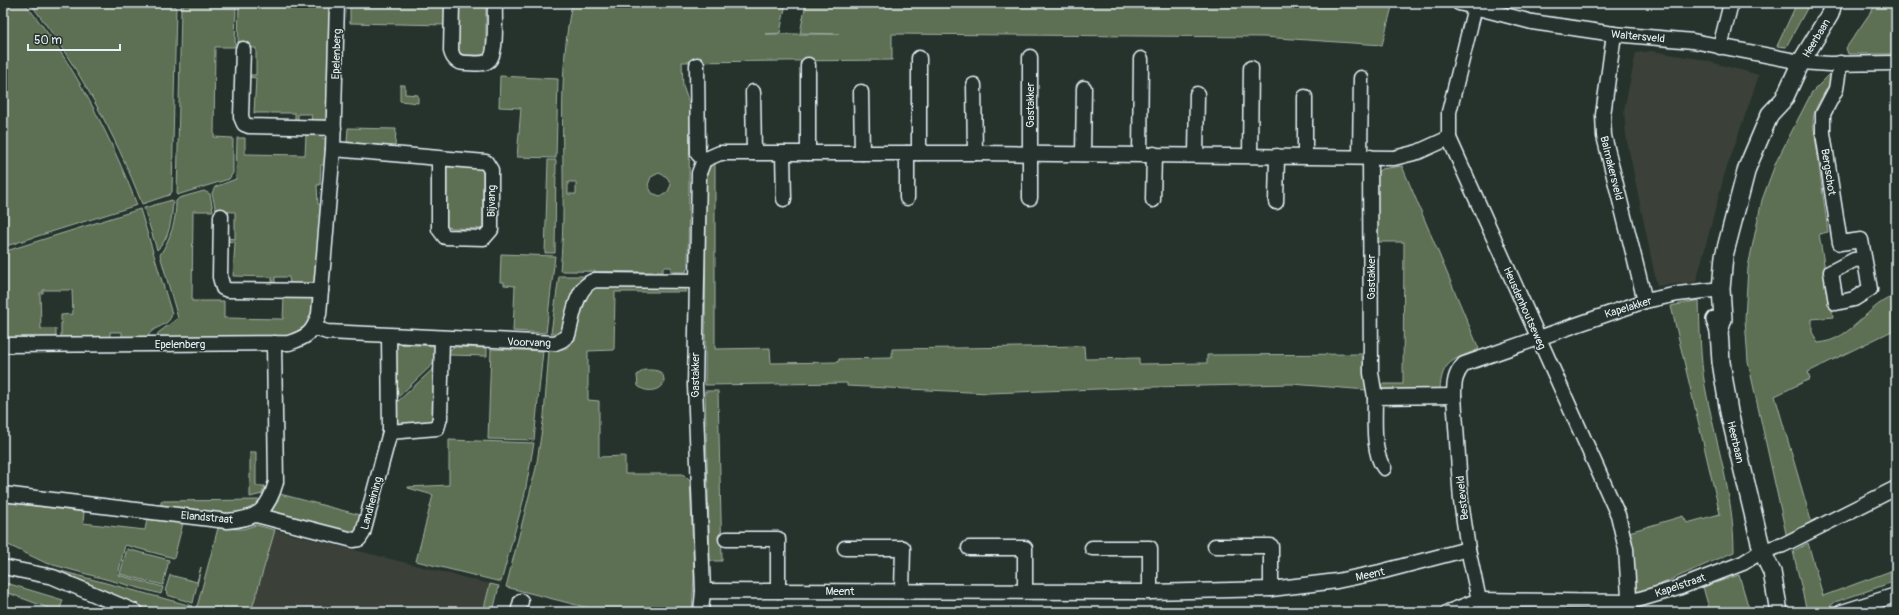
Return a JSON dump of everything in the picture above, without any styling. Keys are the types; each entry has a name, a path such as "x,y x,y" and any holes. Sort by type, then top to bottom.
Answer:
{"street":[{"name":"Epelenberg","path":"3,345 289,343 304,338 314,328 319,314 333,149 337,3"},
{"path":"452,3 453,57 457,62 463,63 488,61 494,52 494,3"},
{"name":"Waltersveld","path":"1458,3 1476,5 1532,22 1614,34 1693,41 1801,62"},
{"path":"1720,47 1731,3"},
{"name":"Heerbaan","path":"1779,612 1772,572 1762,551 1729,412 1721,362 1719,331 1723,318 1721,289 1724,256 1738,198 1750,160 1773,110 1784,99 1801,62 1832,8 1844,3"},
{"name":"Heusdenhoutseweg","path":"1476,5 1449,112 1449,138 1618,515 1626,549 1630,607"},
{"name":"Balmakersveld","path":"1614,34 1603,115 1604,136 1645,301"},
{"path":"243,49 242,117 244,124 249,126 334,128"},
{"name":"Gastakker","path":"1030,57 1030,198"},
{"path":"907,198 913,153 919,58"},
{"path":"1141,59 1147,154 1153,200"},
{"path":"1801,62 1896,63"},
{"name":"Bergschot","path":"1840,63 1836,89 1823,114 1822,123 1840,243 1861,240 1864,259"},
{"path":"697,65 698,154 704,160 720,153 1030,153 1394,158 1418,152 1449,138"},
{"path":"808,65 808,153"},
{"path":"1250,156 1251,68"},
{"name":"Gastakker","path":"1361,78 1365,157 1371,374 1374,397"},
{"path":"974,85 975,153"},
{"path":"1083,154 1084,88"},
{"path":"753,92 754,153"},
{"path":"861,92 862,153"},
{"path":"1196,155 1197,94"},
{"path":"1305,97 1305,156"},
{"name":"Bijvang","path":"333,149 439,158 486,162 491,170 491,230 484,238 445,237 439,229 439,158"},
{"path":"784,153 784,199"},
{"path":"1276,156 1276,202"},
{"name":"Gastakker","path":"703,591 695,385 699,173 704,160"},
{"path":"221,216 220,277 222,288 228,290 321,291"},
{"name":"Voorvang","path":"314,328 327,332 389,336 555,343 568,335 582,289 588,282 595,280 696,281"},
{"name":"Kapelakker","path":"1538,337 1645,301 1678,294 1721,289"},
{"path":"389,336 390,432 438,428 440,418 442,338"},
{"name":"Besteveld","path":"1479,600 1468,549 1461,501 1454,396 1456,372 1464,364 1538,337"},
{"path":"256,515 266,507 272,496 276,482 274,343"},
{"path":"1384,468 1379,462 1376,445 1374,397 1454,396"},
{"name":"Landheining","path":"256,515 353,540 359,539 363,533 390,432"},
{"name":"Kapelstraat","path":"1448,612 1479,600 1630,607 1743,563 1762,551 1783,545 1896,488"},
{"name":"Elandstraat","path":"3,494 227,521 243,520 256,515"},
{"path":"726,539 778,539 778,591"},
{"path":"1215,546 1271,546 1271,589"},
{"path":"845,548 903,548 902,591"},
{"path":"969,548 1025,548 1025,591"},
{"path":"1092,548 1150,548 1150,592"},
{"name":"Meent","path":"703,591 1150,592 1271,589 1337,581 1380,572 1468,549"},
{"name":"Heerbaan","path":"1762,551 1762,575 1768,612"},
{"path":"3,557 26,570"},
{"path":"3,567 26,570 53,577 136,612"},
{"path":"701,612 703,591"},
{"path":"1842,612 1896,595"}],"shaded area":[{"path":"1651,51 1699,59 1759,75 1724,176 1696,282 1657,286 1626,136 1624,110 1636,53"},
{"path":"275,530 490,584 483,612 251,612"}],"green space":[{"path":"239,3 330,3 327,121 312,123 311,114 298,114 298,123 295,122 295,113 254,113 256,78 248,77 248,75 256,75 256,48 238,47"},
{"path":"350,3 440,3 446,8 447,25 350,23"},
{"path":"572,3 786,3 780,33 765,34 839,34 800,33 806,3 1393,3 1382,45 1263,37 892,34 892,60 682,62 683,86 690,106 688,266 686,272 671,272 671,267 663,267 663,272 560,271 563,204 564,69","holes":["659,173 667,177 671,185 667,193 660,196 652,193 648,185 651,177","568,182 576,182 576,194 568,194"]},
{"path":"1797,3 1810,3 1786,47 1777,46"},
{"path":"1877,3 1892,3 1896,32 1896,54 1848,54 1846,48"},
{"path":"3,4 26,5 60,50 103,127 127,179 137,205 3,247"},
{"path":"34,4 172,4 176,7 172,192 169,195 142,204 108,126 65,53 33,7"},
{"path":"183,4 234,4 236,7 235,47 215,47 214,137 233,138 233,173 229,179 177,195 181,8"},
{"path":"465,4 480,4 486,9 486,55 464,55 458,48 456,34 458,8"},
{"path":"1830,74 1833,75 1831,81 1818,103 1813,121 1828,232 1819,234 1833,317 1812,319 1812,332 1818,343 1831,340 1842,335 1877,305 1886,299 1896,296 1896,329 1808,372 1810,379 1775,396 1812,524 1787,538 1748,362 1745,319 1748,267 1762,200 1776,162 1812,92"},
{"path":"500,76 558,79 556,158 517,157 521,108 499,107"},
{"path":"400,85 405,85 405,94 418,95 418,103 400,101"},
{"path":"348,128 396,129 395,147 347,142"},
{"path":"306,135 317,135 327,140 326,165 321,165 320,185 317,185 318,204 322,205 314,286 290,284 289,277 275,277 275,285 272,285 272,277 233,276 235,242 226,241 227,238 235,239 235,212 216,211 212,193 215,187 236,179 237,138 245,138 245,154 305,155"},
{"path":"548,160 556,160 555,253 545,253"},
{"path":"715,164 715,349 770,348 771,363 838,362 839,359 892,358 892,349 1084,346 1085,359 1139,358 1139,364 1207,363 1207,355 1367,354 1367,390 1292,384 989,393 847,386 847,383 705,385 706,173 709,167"},
{"path":"446,165 476,165 482,169 483,229 451,228 446,226 444,171"},
{"path":"1402,166 1479,349 1450,362 1443,373 1440,391 1381,391 1381,384 1403,384 1404,242 1376,242 1376,174 1381,169"},
{"path":"204,191 210,194 213,211 193,211 192,301 224,301 224,318 283,319 284,298 313,298 311,316 307,325 293,336 156,338 158,333 178,318 160,255 172,229 176,201 179,198"},
{"path":"172,200 173,207 168,234 157,250 144,208"},
{"path":"140,209 172,314 168,322 149,334 147,338 122,338 122,332 110,332 110,338 61,338 61,315 73,314 72,290 43,290 43,293 40,293 41,329 56,329 56,338 11,339 3,336 3,252"},
{"path":"501,254 555,256 546,333 513,331 515,286 504,285 504,282 500,282"},
{"path":"559,276 593,276 562,333 551,333"},
{"path":"595,285 682,287 687,292 615,292 614,350 588,351 588,400 599,401 599,457 625,456 625,474 683,474 690,481 694,577 692,612 604,612 506,587 536,468 544,416 549,350 566,348 572,344 576,335 572,334 586,292"},
{"path":"1699,300 1700,343 1703,375 1731,510 1734,552 1643,592 1635,593 1629,532 1683,516 1687,523 1720,514 1671,306"},
{"path":"393,344 435,346 436,361 393,402"},
{"path":"453,347 487,348 487,356 449,355 449,351"},
{"path":"491,349 543,351 534,440 488,439"},
{"path":"436,366 435,415 432,423 397,425 393,406"},
{"path":"644,370 655,370 660,372 664,377 662,385 652,390 645,390 638,386 637,375"},
{"path":"705,391 718,391 722,561 710,561"},
{"path":"449,440 534,443 524,498 501,582 416,561 433,495 408,487 449,485"},
{"path":"250,452 256,452 256,486 265,486 262,494 250,497"},
{"path":"280,494 364,516 356,534 268,514 276,504"},
{"path":"264,500 261,504 238,516 161,508 161,501"},
{"path":"3,502 84,512 83,523 145,530 147,519 183,523 174,558 125,545 118,575 163,587 161,594 46,563 4,543"},
{"path":"256,525 275,530 251,612 194,612 198,603 218,528 243,529"},
{"path":"1808,543 1823,596 1896,569 1896,581 1835,602 1824,612 1807,612 1793,551"},
{"path":"127,549 169,560 163,585 120,574"},
{"path":"46,567 192,606 189,612 148,612"},
{"path":"201,567 193,603 167,595 168,592 165,591 170,575 197,582"},
{"path":"1739,575 1750,612 1710,612 1703,587"},
{"path":"3,582 63,600 59,612 3,591"},
{"path":"490,584 499,586 493,612 483,612"}]}
